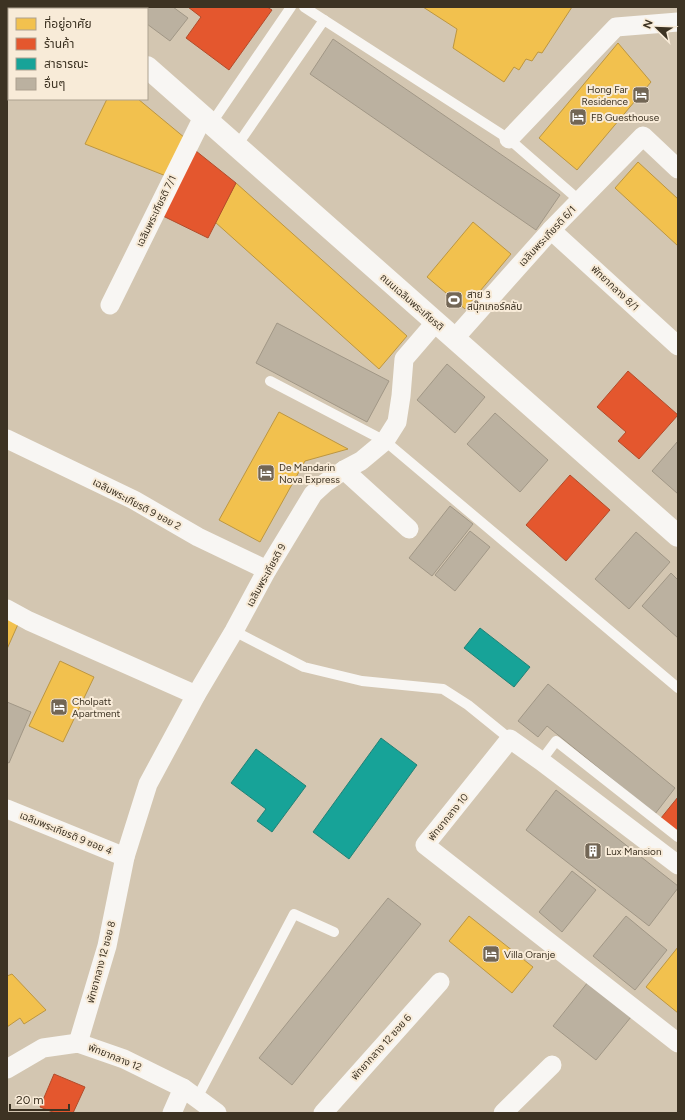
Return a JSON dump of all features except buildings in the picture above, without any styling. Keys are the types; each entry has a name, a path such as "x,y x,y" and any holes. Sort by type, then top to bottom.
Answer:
{"main road":[{"name":"ถนนเฉลิมพระเกียรติ","path":"148,68 435,323 678,536"}],"street":[{"path":"509,139 616,27 678,22"},
{"name":"เฉลิมพระเกียรติ 7/1","path":"110,305 207,121"},
{"name":"เฉลิมพระเกียรติ 6/1","path":"454,339 551,230 643,136 678,169"},
{"name":"พัทยากลาง 8/1","path":"551,230 678,346"},
{"name":"เฉลิมพระเกียรติ 9","path":"125,857 148,784 196,695 234,632 267,570 313,494 325,483 361,461 385,442 397,422 402,396 404,359 435,323"},
{"name":"เฉลิมพระเกียรติ 9 ซอย 2","path":"7,439 134,500 198,537 267,570"},
{"path":"344,470 409,529"},
{"path":"7,609 29,621 196,695"},
{"path":"510,739 678,865"},
{"name":"พัทยากลาง 10","path":"510,739 425,845 678,1043"},
{"name":"เฉลิมพระเกียรติ 9 ซอย 4","path":"7,809 125,857"},
{"name":"พัทยากลาง 12 ซอย 8","path":"78,1043 107,946 125,857"},
{"name":"พัทยากลาง 12 ซอย 6","path":"323,1113 440,982"},
{"name":"พัทยากลาง 12","path":"7,1069 44,1048 78,1043 124,1059 190,1093 217,1113"},
{"path":"503,1113 552,1065"},
{"path":"172,1113 190,1093"}],"lane":[{"path":"207,121 291,7"},
{"path":"304,7 509,139 580,200"},
{"path":"236,147 324,20"},
{"path":"270,381 385,442 678,688"},
{"path":"234,632 304,667 362,681 443,690 468,705 510,739"},
{"path":"541,761 556,741 678,838"},
{"path":"190,1093 294,914 334,932"}],"place":[{"name":"Hong Far Residence","path":"641,95"},
{"name":"FB Guesthouse","path":"578,117"},
{"name":"สาย 3 สนุ๊กเกอร์คลับ","path":"454,300"},
{"name":"De Mandarin Nova Express","path":"266,473"},
{"name":"Cholpatt Apartment","path":"59,707"},
{"name":"Lux Mansion","path":"593,851"},
{"name":"Villa Oranje","path":"491,954"}]}
